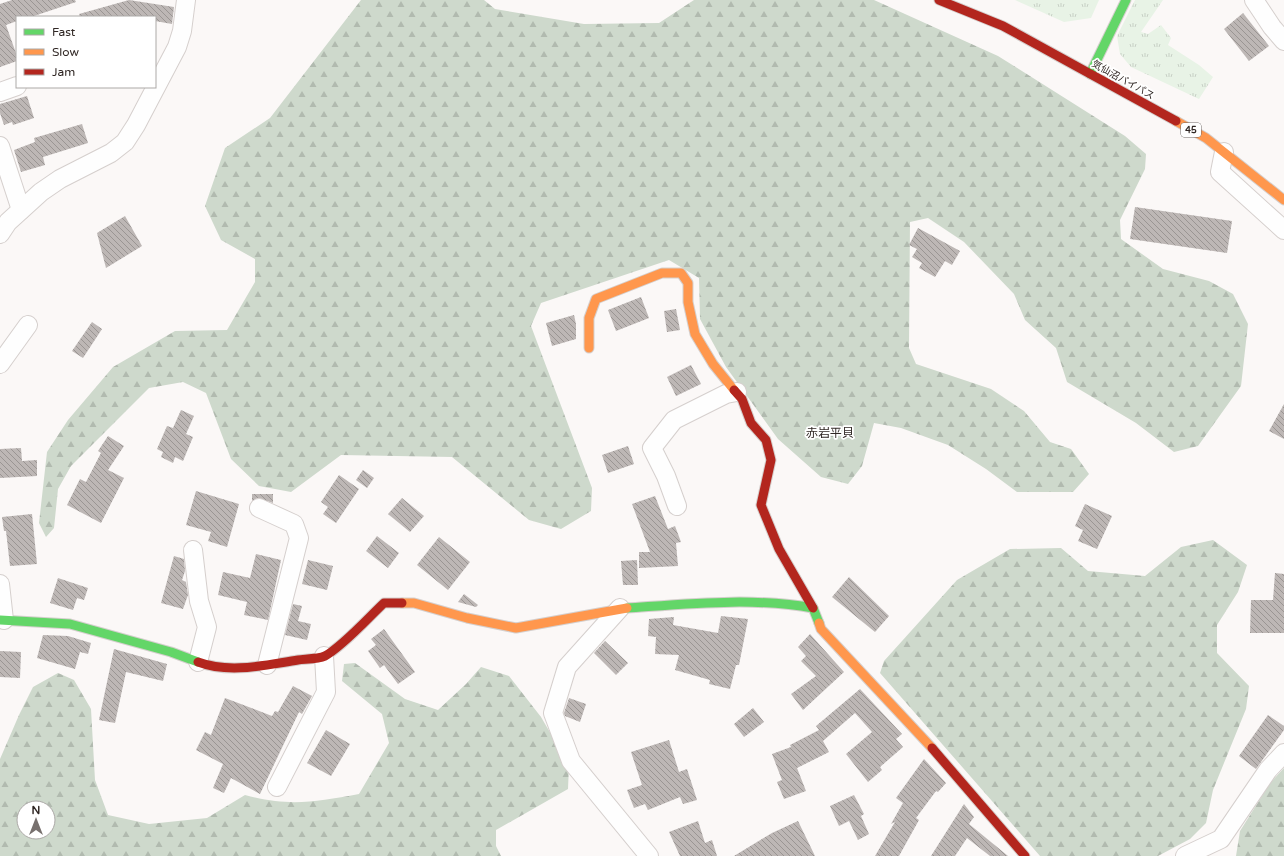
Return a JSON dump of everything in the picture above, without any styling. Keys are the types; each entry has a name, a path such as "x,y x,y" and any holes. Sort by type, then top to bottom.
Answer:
{"main road":[{"name":"気仙沼バイパス","path":"939,0 1003,26 1082,65 1090,74 1206,138 1284,200"},
{"path":"1090,74 1126,0"},
{"path":"590,348 589,318 596,299 662,273 681,273 688,283 688,302 695,334 713,364 742,399 751,422 766,440 771,460 765,481 761,505 780,549 813,608 821,629 915,729 1025,856"},
{"path":"2,620 70,624 171,652 206,665 232,668 267,665 324,656 351,635 384,603 414,604 467,618 516,628 620,608 708,604 792,604 813,608"}],"street":[{"path":"158,78 177,47 182,31 186,0"},
{"path":"1254,0 1272,27 1284,41"},
{"path":"0,92 16,86"},
{"path":"0,234 21,210 47,188 111,152 125,142 136,125 153,88"},
{"path":"0,146 21,210"},
{"path":"1224,152 1220,172 1284,230"},
{"path":"0,364 28,325"},
{"path":"677,506 666,476 652,448 674,420 726,394 737,392"},
{"path":"260,508 294,524 299,538 267,665"},
{"path":"193,550 199,601 208,627 198,662"},
{"path":"0,584 2,620"},
{"path":"620,608 567,667 553,713 571,761 649,856"},
{"path":"277,787 326,692 324,656"},
{"path":"1185,856 1220,839 1268,770 1284,753"}],"green space":[{"path":"361,0 484,0 495,9 584,24 659,23 694,0 874,0 998,56 1125,136 1146,154 1145,169 1120,220 1121,239 1163,269 1209,281 1233,294 1248,324 1241,386 1198,446 1174,452 1136,423 1067,382 1056,348 1025,320 1014,294 964,242 928,218 910,222 909,348 916,364 991,389 1024,411 1050,442 1071,449 1089,474 1073,492 1017,492 986,469 948,445 901,428 874,423 862,466 848,484 821,477 778,439 726,367 700,319 699,278 669,260 541,303 531,326 592,488 591,511 561,529 529,520 452,457 341,455 291,492 259,486 231,459 206,393 183,382 149,388 71,466 58,489 54,528 46,537 39,523 47,452 68,420 113,367 175,331 227,330 255,282 255,259 221,240 205,206 225,148 270,118"},
{"path":"1015,0 1099,0 1091,18 1064,22"},
{"path":"1135,0 1163,0 1141,32 1148,34 1161,25 1171,38 1168,45 1199,65 1213,77 1199,99 1131,67 1120,54 1117,36"},
{"path":"1213,540 1247,565 1238,592 1217,625 1217,653 1249,686 1246,709 1213,790 1206,823 1190,839 1158,856 1040,856 880,673 884,661 957,580 1010,549 1061,548 1088,571 1145,576 1181,547"},
{"path":"355,663 405,699 438,710 466,684 481,667 509,676 541,717 569,765 568,789 496,830 496,846 501,856 0,856 0,759 33,687 58,673 74,680 91,709 95,780 108,815 149,824 207,818 245,795 275,801 302,802 359,794 389,743 382,714 342,681 344,664"},
{"path":"1284,768 1284,856 1236,856 1240,831 1270,783"}],"building":[{"path":"12,0 75,0 76,2 34,16 16,16 16,21 6,25 16,53 16,61 0,67 0,4"},
{"path":"129,0 174,7 172,24 156,21 156,16 80,16 79,14"},
{"path":"1243,13 1269,46 1249,61 1224,29"},
{"path":"27,96 34,118 13,125 12,122 4,125 0,113 0,104"},
{"path":"82,124 88,143 43,157 45,165 21,172 14,150 35,142 34,138"},
{"path":"1135,207 1232,221 1227,253 1130,239"},
{"path":"125,216 142,246 106,268 97,233"},
{"path":"918,228 960,251 952,265 945,261 935,277 919,268 922,263 912,257 917,249 909,245"},
{"path":"641,297 649,318 616,331 608,310"},
{"path":"676,309 680,330 667,332 664,311"},
{"path":"574,315 576,324 576,339 552,346 546,323"},
{"path":"92,322 102,329 83,358 72,351"},
{"path":"691,365 701,384 676,396 667,377"},
{"path":"1284,404 1284,439 1269,431"},
{"path":"181,410 194,416 186,434 193,437 183,461 175,457 173,463 161,457 163,452 157,449 167,426 173,428"},
{"path":"108,436 124,446 108,470 124,478 101,523 67,505 80,479 86,482 101,453 98,451"},
{"path":"628,446 634,464 608,473 602,455"},
{"path":"21,448 22,461 37,460 37,476 0,478 0,449"},
{"path":"363,470 374,478 367,488 356,480"},
{"path":"339,475 359,489 336,523 323,514 328,507 321,502"},
{"path":"196,491 239,504 227,547 208,541 211,532 186,525"},
{"path":"252,494 273,494 273,503 258,498 252,501"},
{"path":"655,496 668,529 675,526 681,542 676,543 678,566 639,568 639,552 650,552 632,504"},
{"path":"402,498 424,516 410,532 388,514"},
{"path":"1085,504 1112,516 1097,549 1078,541 1083,530 1075,526"},
{"path":"32,514 37,564 10,566 6,531 4,531 2,517"},
{"path":"377,536 399,553 388,568 366,551"},
{"path":"439,537 470,562 448,590 417,565"},
{"path":"256,554 281,560 268,620 244,615 247,602 218,595 223,572 250,578"},
{"path":"174,556 184,559 185,571 182,580 186,582 188,595 183,609 161,603"},
{"path":"308,560 333,566 327,590 302,584"},
{"path":"637,560 638,585 623,585 621,561"},
{"path":"1275,573 1284,574 1284,633 1250,633 1251,600 1273,600"},
{"path":"849,577 889,616 875,632 832,597"},
{"path":"58,578 88,588 84,600 77,598 73,610 50,603"},
{"path":"464,594 478,605 476,607 458,602"},
{"path":"293,604 302,606 298,621 311,624 307,640 285,635"},
{"path":"721,616 748,619 739,665 736,665 730,689 709,684 710,680 675,670 679,655 655,654 656,637 648,636 649,619 674,617 673,625 718,633"},
{"path":"384,629 415,672 398,684 384,665 380,668 368,651 376,645 371,639"},
{"path":"810,634 844,672 803,710 791,694 816,676 801,661 806,656 798,647"},
{"path":"43,635 68,636 91,643 88,654 80,652 75,669 37,658"},
{"path":"605,641 628,663 616,675 594,653"},
{"path":"114,649 167,664 163,681 126,672 115,723 99,720"},
{"path":"0,651 21,652 20,678 0,677"},
{"path":"293,686 312,696 302,714 299,712 260,794 231,778 224,793 213,788 223,764 196,750 205,732 211,735 225,698 272,716 275,711 278,712"},
{"path":"860,689 902,734 896,739 903,747 880,767 882,770 868,782 846,754 872,732 855,713 823,741 829,752 797,768 806,791 784,799 777,782 782,780 772,754 791,747 790,745 819,730 816,726"},
{"path":"569,698 586,704 580,722 565,716 564,713"},
{"path":"753,708 764,722 744,737 734,724"},
{"path":"1268,715 1284,726 1284,730 1256,769 1239,756"},
{"path":"326,730 350,744 331,776 307,763"},
{"path":"669,740 679,772 687,769 697,800 683,804 680,797 648,810 645,804 634,808 627,790 642,785 631,752"},
{"path":"924,759 946,783 938,792 936,791 916,818 919,820 899,856 875,856 895,822 891,824 903,803 896,798"},
{"path":"854,795 864,814 861,816 869,834 858,840 849,821 839,826 830,806"},
{"path":"964,804 974,817 969,824 1008,856 990,856 967,838 955,856 931,856"},
{"path":"698,821 705,843 712,840 717,856 680,856 669,832"},
{"path":"798,821 815,856 734,856 772,833"}],"traffic: fast":[{"path":"1090,74 1126,0"},
{"path":"627,608 720,602 768,603 813,608 819,623"},
{"path":"0,620 70,624 171,652 198,662"}],"traffic: slow":[{"path":"1176,121 1206,138 1284,200"},
{"path":"589,348 589,318 596,299 662,273 681,273 688,283 688,302 695,334 713,364 734,390"},
{"path":"402,603 414,603 467,618 516,628 627,608"},
{"path":"819,623 821,629 932,748"}],"traffic: jam":[{"path":"939,0 1003,26 1176,121"},
{"path":"734,390 742,399 751,423 766,440 771,460 761,505 779,549 813,608"},
{"path":"198,662 210,666 235,668 322,657 340,646 384,603 402,603"},
{"path":"932,748 1025,856"}],"district":[{"name":"赤岩平貝","path":"830,433"}]}
